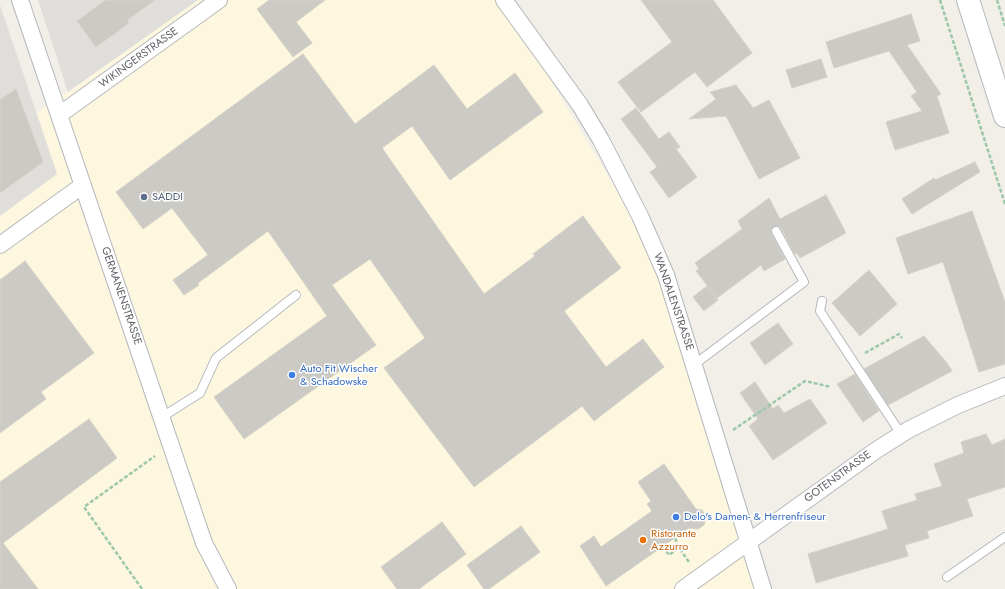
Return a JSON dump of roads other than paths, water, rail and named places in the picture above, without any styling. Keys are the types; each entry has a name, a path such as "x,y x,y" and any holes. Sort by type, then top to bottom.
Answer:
{"main road":[{"path":"968,0 1005,116"}],"street":[{"name":"GERMANENSTRASSE","path":"20,0 204,543 228,589"},
{"name":"WIKINGERSTRASSE","path":"60,115 218,0"},
{"name":"WANDALENSTRASSE","path":"504,0 560,76 601,140 640,216 666,275 695,364 763,589"},
{"path":"0,245 83,185"},
{"name":"GOTENSTRASSE","path":"683,589 875,450 901,434 958,405 1005,386"}],"lane":[{"path":"695,364 804,282 776,230"},
{"path":"162,417 200,393 216,358 296,295"},
{"path":"822,301 820,311 901,434"},
{"path":"947,577 1005,537"}],"place":[{"name":"SADDI","path":"144,197"},
{"name":"Auto Fit Wischer & Schadowske","path":"292,375"},
{"name":"Delo's Damen- & Herrenfriseur","path":"676,517"},
{"name":"Ristorante Azzurro","path":"643,540"}]}
